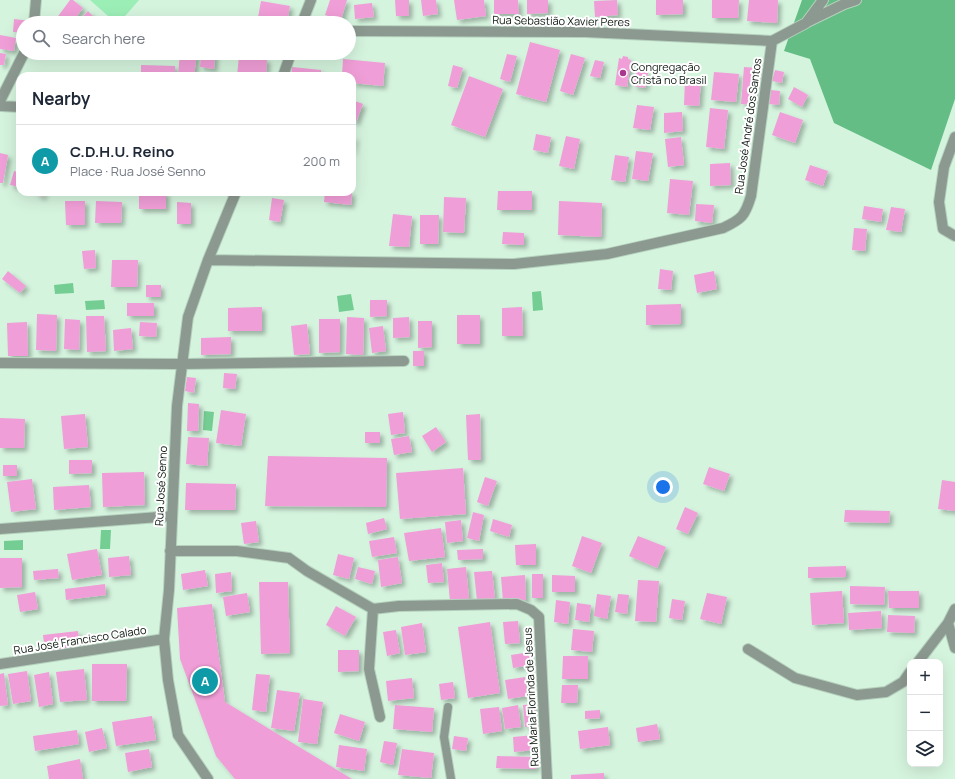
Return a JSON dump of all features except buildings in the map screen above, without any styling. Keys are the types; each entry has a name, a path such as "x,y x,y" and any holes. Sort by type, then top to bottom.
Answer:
{"street":[{"path":"35,16 36,0"},
{"path":"304,16 310,0"},
{"path":"806,22 822,0"},
{"path":"772,41 806,22 856,0"},
{"name":"Rua Sebastião Xavier Peres","path":"356,31 585,32 772,41"},
{"name":"Rua José André dos Santos","path":"208,260 514,264 607,254 723,228 738,221 747,210 751,196 772,41"},
{"path":"0,101 20,60"},
{"path":"284,72 289,60"},
{"path":"0,106 16,107"},
{"path":"955,137 944,167 938,202 943,229 955,236"},
{"name":"Rua José Senno","path":"208,779 178,735 168,680 164,639 169,590 177,406 188,317 208,260 234,196"},
{"path":"0,363 182,364 404,361"},
{"path":"0,529 172,516"},
{"path":"170,551 237,551 289,558 307,571 373,609 369,669 380,717"},
{"name":"Rua Maria Florinda de Jesus","path":"373,609 399,606 517,604 530,610 539,617 547,779"},
{"path":"920,659 948,623 955,609"},
{"path":"948,623 955,648"},
{"name":"Rua José Francisco Calado","path":"0,664 164,639"},
{"path":"748,648 795,678 857,695 886,692 903,682 907,676"}],"lane":[{"path":"448,708 444,737 451,779"}],"shaded area":[{"path":"90,0 139,0 125,16 108,16"},
{"path":"802,0 955,0 955,99 931,170 834,123 810,59 784,51"},
{"path":"73,283 74,293 55,294 54,285"},
{"path":"541,291 543,310 533,311 532,292"},
{"path":"351,294 354,310 339,312 337,296"},
{"path":"104,300 105,309 86,310 85,301"},
{"path":"204,411 214,412 212,431 203,430"},
{"path":"101,530 111,530 110,549 100,549"},
{"path":"23,540 23,550 4,550 4,541"}],"place":[{"name":"Congregação Cristã no Brasil","path":"623,73"},
{"name":"C.D.H.U. Reino","path":"205,681"}]}
